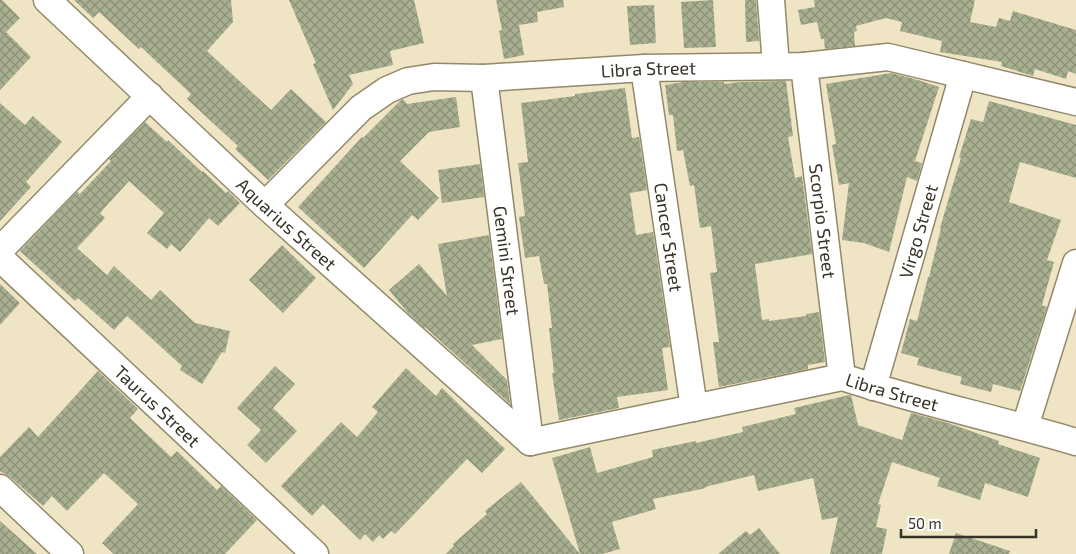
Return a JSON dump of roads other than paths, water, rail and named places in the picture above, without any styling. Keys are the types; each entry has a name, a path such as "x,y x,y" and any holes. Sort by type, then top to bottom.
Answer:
{"street":[{"name":"Aquarius Street","path":"47,0 265,205 530,442"},
{"path":"772,0 776,66"},
{"name":"Libra Street","path":"265,205 361,108 387,90 408,81 434,77 484,78 644,68 804,66 888,57 1076,102"},
{"name":"Scorpio Street","path":"804,66 842,377"},
{"name":"Cancer Street","path":"644,68 694,408"},
{"name":"Virgo Street","path":"873,387 963,75"},
{"name":"Gemini Street","path":"484,78 530,442"},
{"path":"0,250 150,96"},
{"name":"Taurus Street","path":"0,258 315,554"},
{"path":"1025,427 1076,263"},
{"name":"Libra Street","path":"530,442 842,377 1076,442"},
{"path":"0,488 70,554"}]}
